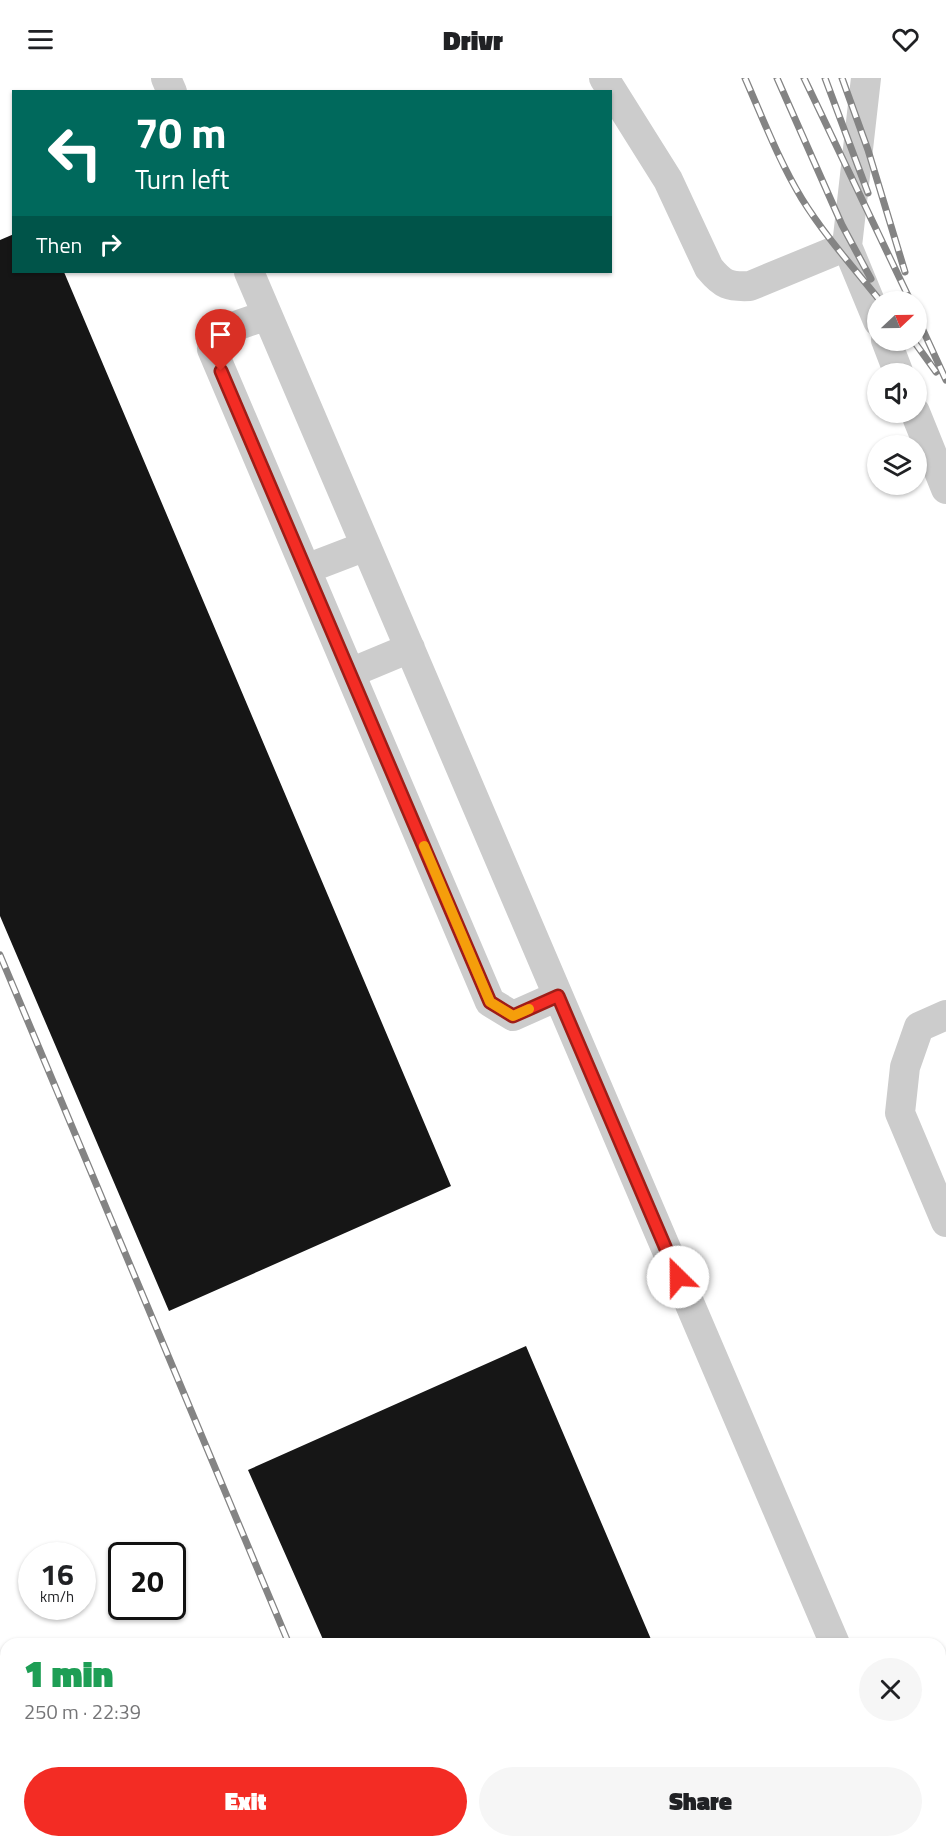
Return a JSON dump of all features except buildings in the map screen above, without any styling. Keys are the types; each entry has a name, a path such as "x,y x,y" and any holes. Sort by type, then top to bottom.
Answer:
{"lane":[{"path":"866,78 847,246 867,294"},
{"path":"612,91 668,180 709,268 720,281 734,287 750,286 847,246"},
{"path":"249,273 832,1638"},
{"path":"267,315 224,330 212,349 490,1002 513,1016 558,996"},
{"path":"919,423 946,489"},
{"path":"306,569 366,546"},
{"path":"350,673 410,648"},
{"path":"946,1015 919,1027 905,1067 900,1113 946,1222"}],"railway":[{"path":"745,78 779,155 802,199 830,239 872,291"},
{"path":"777,78 842,225 871,279"},
{"path":"804,78 906,291"},
{"path":"825,78 868,193"},
{"path":"842,78 868,150 905,272"},
{"path":"927,339 946,380"},
{"path":"921,351 936,372"},
{"path":"0,955 286,1638"}],"slow traffic":[{"path":"424,846 490,1002 513,1016 529,1009"}],"route":[{"path":"221,371 490,1002 513,1016 558,996 678,1277"}]}
